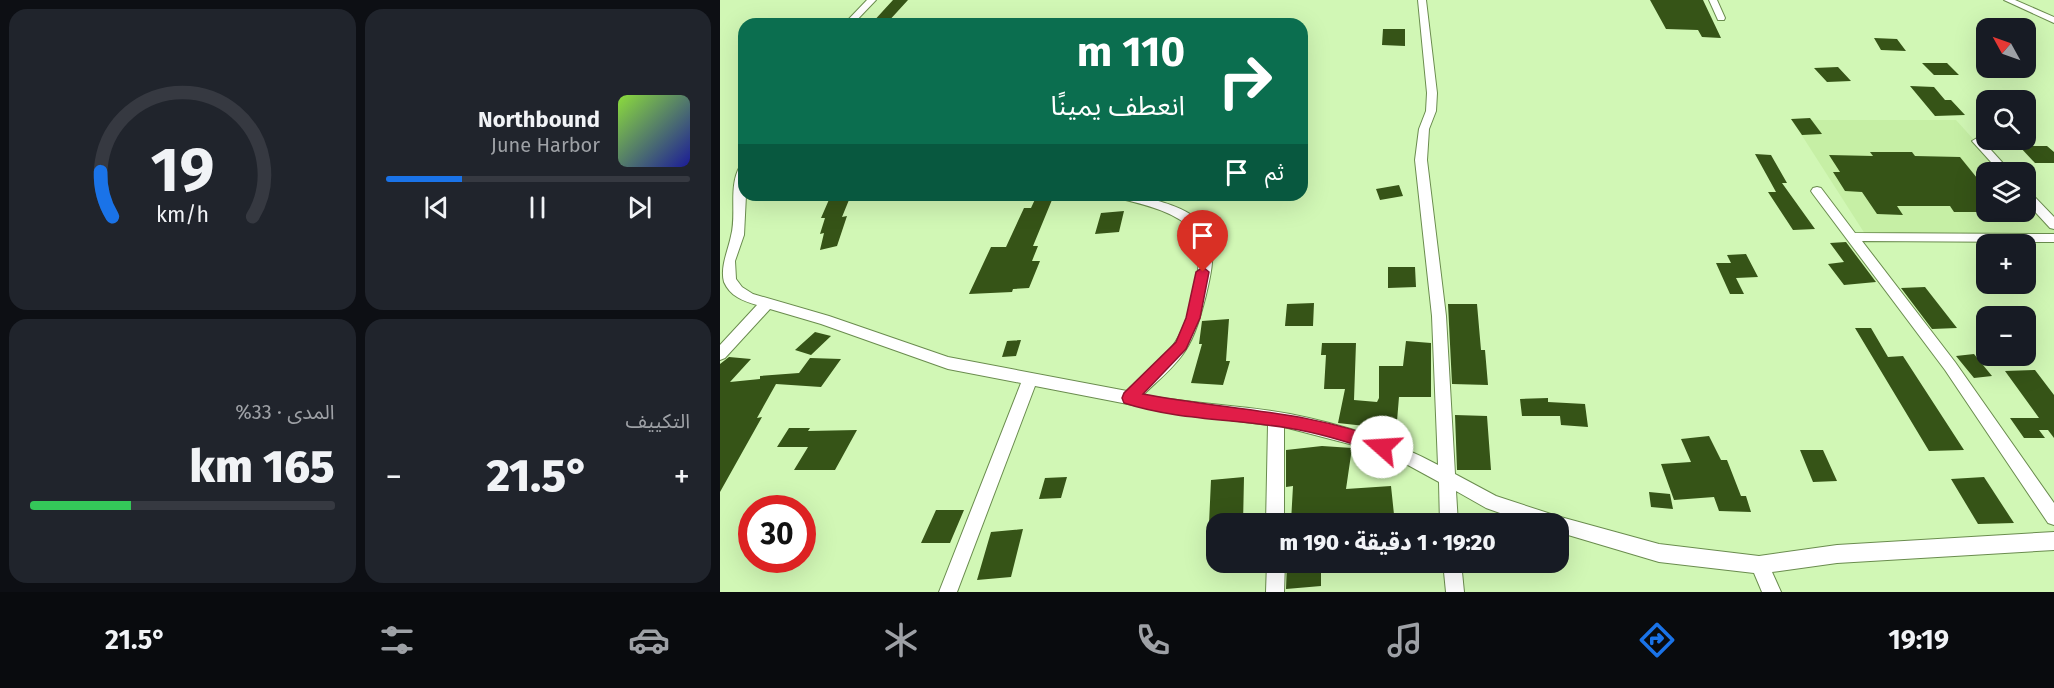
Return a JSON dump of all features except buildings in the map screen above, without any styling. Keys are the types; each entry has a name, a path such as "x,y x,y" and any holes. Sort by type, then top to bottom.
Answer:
{"street":[{"path":"854,18 872,0"},
{"path":"1422,0 1432,93 1431,111 1424,129 1421,160 1439,316 1449,513"},
{"path":"1713,0 1721,18"},
{"path":"2008,0 2054,20"},
{"path":"1985,150 1997,162"},
{"path":"1817,191 1950,366 2054,517"},
{"path":"740,201 738,235 729,261 729,280 737,291 766,304 824,320 948,363 1169,406 1276,419 1366,441 1412,459 1492,502 1524,513"},
{"path":"1130,398 1181,345 1193,318 1208,248 1204,232 1194,223 1144,201"},
{"path":"2036,206 2054,225"},
{"path":"1853,237 2048,238 2054,250"},
{"path":"720,354 766,304"},
{"path":"948,592 968,547 1031,378"},
{"path":"1275,513 1276,419"},
{"path":"1569,527 1659,553 1759,565 1837,554 2054,541"},
{"path":"1759,565 1772,592"},
{"path":"1275,592 1276,573"},
{"path":"1453,573 1455,592"}],"shaded area":[{"path":"1792,120 1956,120 1976,142 1976,150 1983,150 1994,162 1976,162 1976,222 2036,222 2036,209 2054,229 2054,234 1865,234"}],"route":[{"path":"1203,272 1193,318 1181,345 1130,398 1169,406 1290,421 1382,447"}]}
